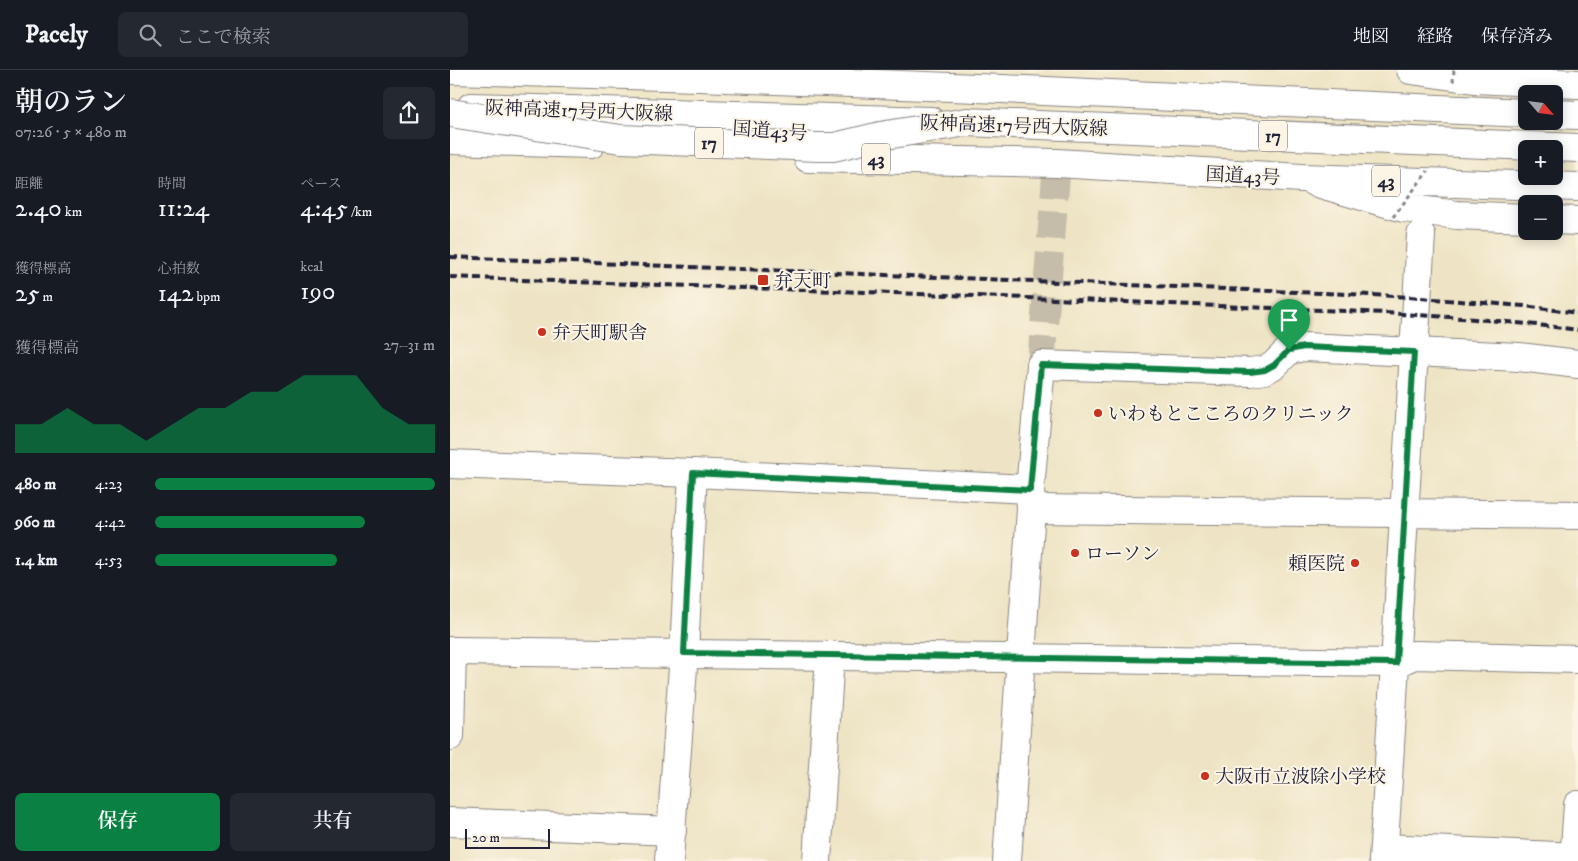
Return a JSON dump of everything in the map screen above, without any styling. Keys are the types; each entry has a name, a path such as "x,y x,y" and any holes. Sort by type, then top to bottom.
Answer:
{"main road":[{"name":"阪神高速17号西大阪線","path":"450,70 992,88 1518,113"},
{"path":"1411,70 1474,79 1578,84"},
{"name":"阪神高速17号西大阪線","path":"450,106 967,122 1578,148"},
{"name":"17","path":"450,114 621,139 834,147 880,136 967,122"},
{"name":"国道43号","path":"450,114 813,132 908,159"},
{"path":"1563,114 1578,115"},
{"name":"国道43号","path":"450,140 645,145 787,157 1057,163 1302,178 1578,187"},
{"path":"1302,178 1363,198 1404,208 1457,215 1518,218"},
{"path":"1563,220 1578,221"},
{"path":"1422,235 1384,854 1576,858 1578,805"},
{"path":"1007,861 1030,499 1041,365 1250,372 1265,370 1274,365 1289,350 1304,347 1519,357 1578,364"},
{"path":"450,464 693,473 1030,499 1404,514 1578,516"},
{"path":"669,861 684,653 693,473"},
{"path":"450,736 451,651 1396,663 1414,655 1578,659"},
{"path":"818,861 830,655"},
{"path":"450,822 672,831"}],"path":[{"path":"1393,217 1433,164"}],"tunnel":[{"path":"1041,365 1057,163"}],"railway":[{"path":"450,257 1395,296 1524,306 1578,313"},
{"path":"450,277 1374,312 1476,319 1578,330"}],"place":[{"name":"弁天町","path":"763,280"},
{"name":"弁天町駅舎","path":"542,332"},
{"name":"いわもとこころのクリニック","path":"1098,413"},
{"name":"ローソン","path":"1075,553"},
{"name":"頼医院","path":"1355,563"},
{"name":"大阪市立波除小学校","path":"1205,776"}],"route":[{"path":"1304,347 1414,352 1396,663 684,653 693,473 1030,490 1041,365 1250,372 1265,370 1274,365 1289,350 1304,347"}]}
